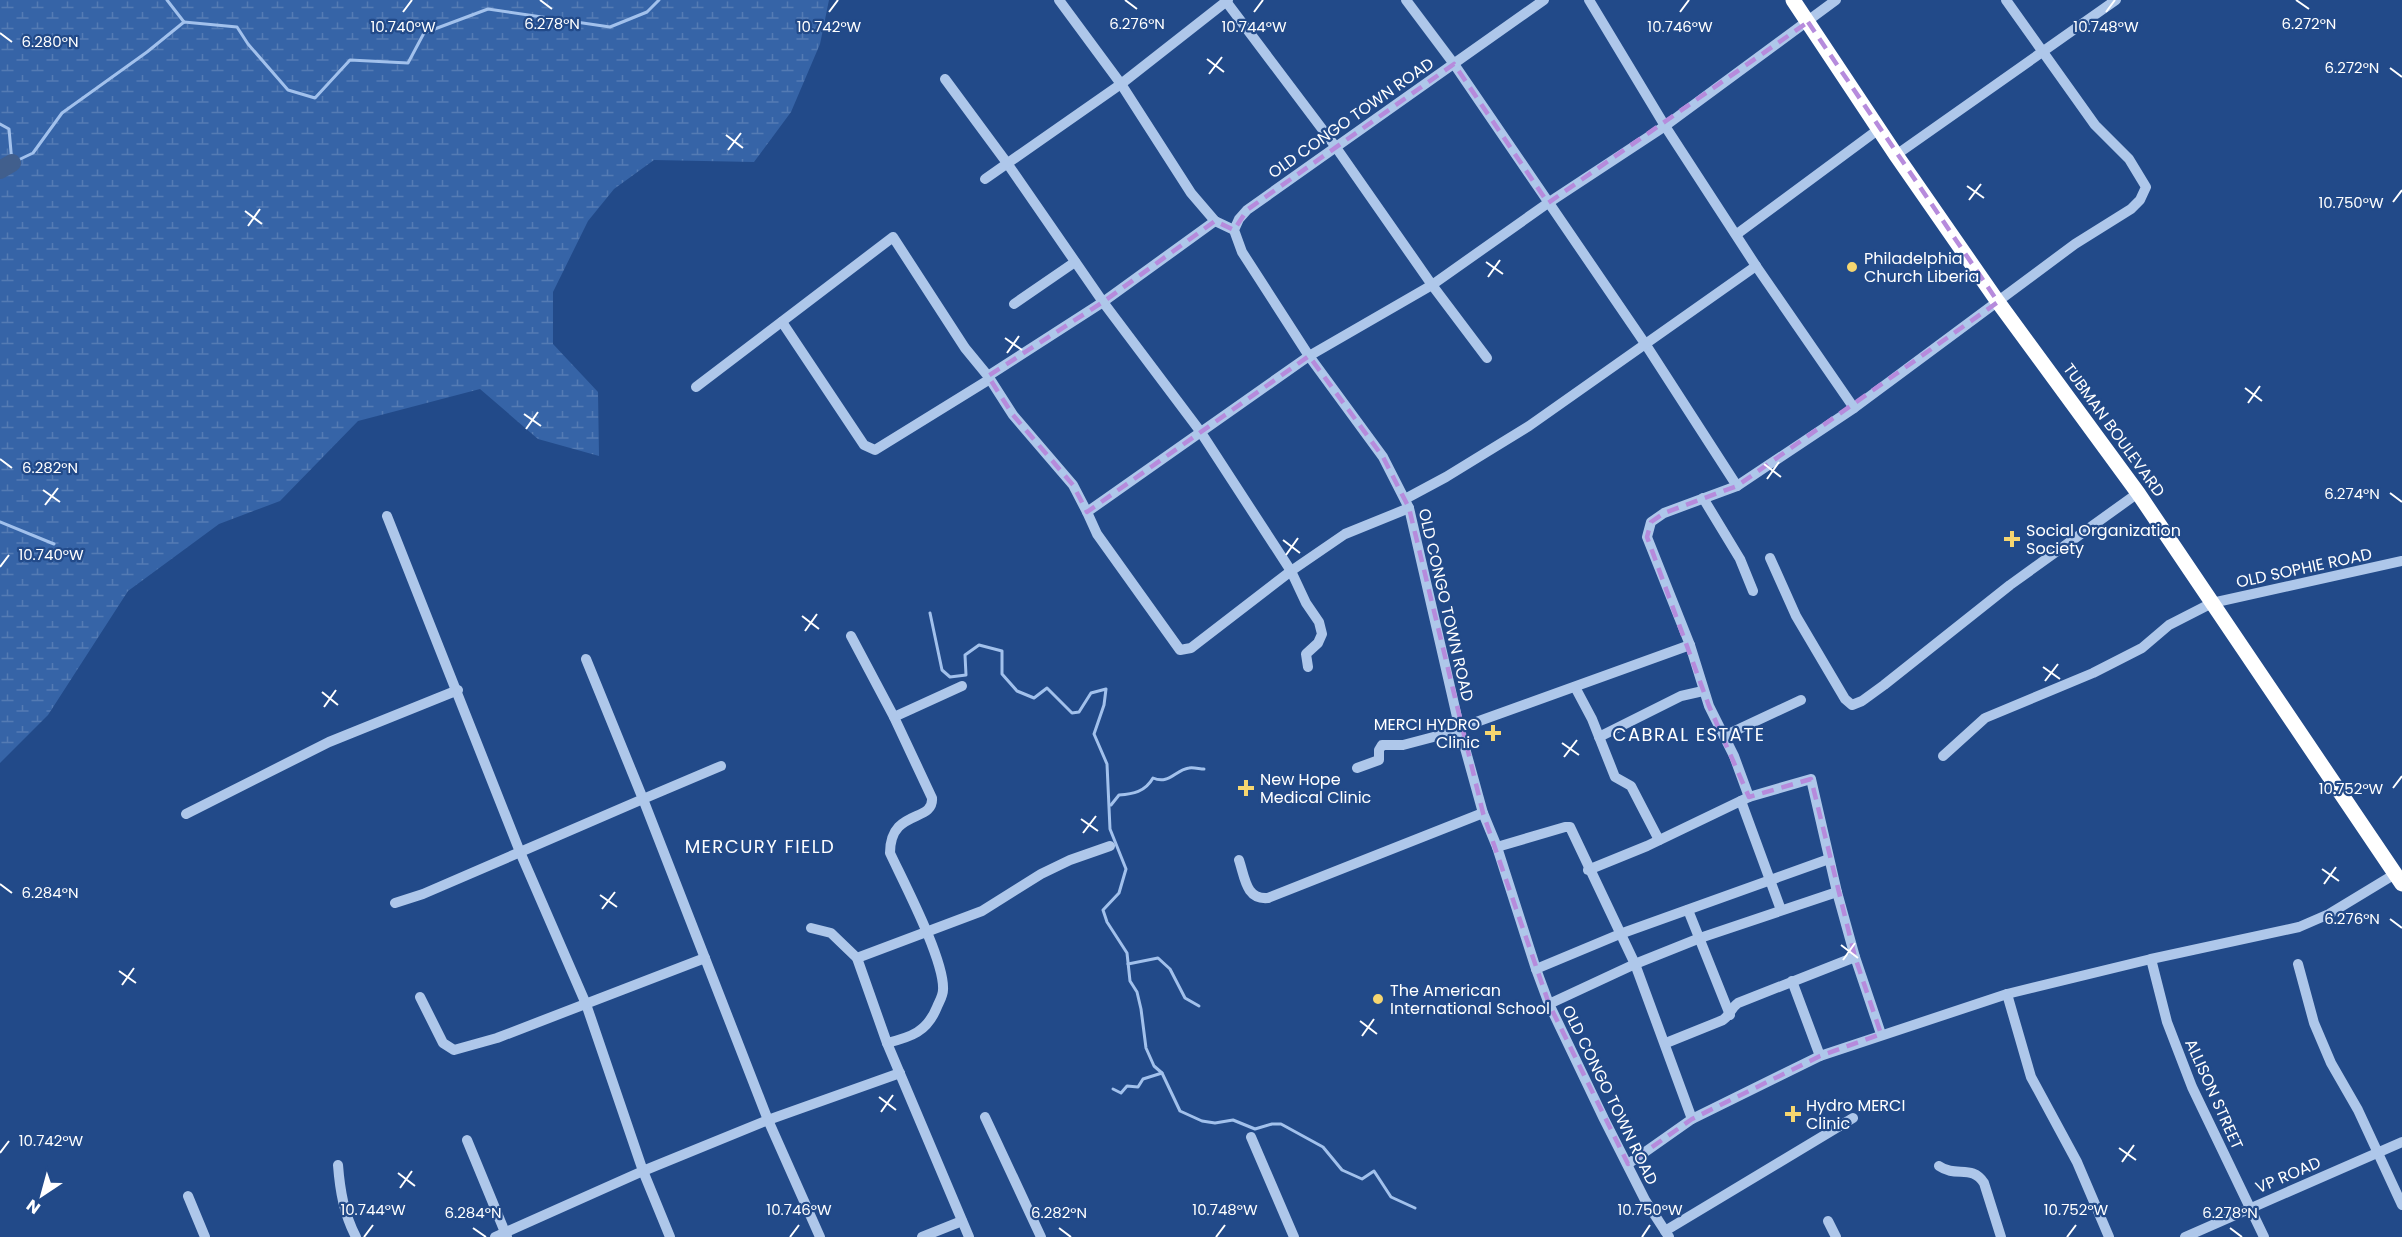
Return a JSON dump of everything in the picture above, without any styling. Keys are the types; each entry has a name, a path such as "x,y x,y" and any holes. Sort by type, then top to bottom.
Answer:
{"highway":[{"name":"TUBMAN BOULEVARD","path":"1793,0 1896,155 1998,302 2138,493 2398,879"}],"street":[{"path":"1059,0 1121,84 1191,193 1215,221 1234,230"},
{"path":"985,179 1121,84 1226,0 1335,146 1432,285 1487,358"},
{"path":"1406,0 1454,64 1646,345 1737,486"},
{"name":"OLD CONGO TOWN ROAD","path":"1544,0 1247,210 1239,219 1234,230 1242,252 1309,356 1383,457 1407,503 1459,727 1483,813 1497,847 1536,969 1549,1004 1604,1119 1645,1200 1667,1234"},
{"path":"1589,0 1665,126 1756,266 1854,408"},
{"path":"1087,512 1309,356 1432,285 1548,203 1665,126 1836,0"},
{"path":"1781,910 1724,736 1703,691 1689,645 1647,537 1651,522 1664,513 1737,486 1854,408 2075,244 2131,209 2140,200 2146,187 2129,159 2096,125 2006,0"},
{"path":"1896,155 2116,0"},
{"path":"945,79 1007,163 1103,302 1200,431 1291,571 1306,603 1319,622 1322,634 1318,643 1306,654 1308,667"},
{"path":"1737,234 1879,129"},
{"path":"782,322 864,445 875,450 1103,302 1215,221"},
{"path":"696,387 893,237 965,348 989,377 1013,415 1073,485 1097,534 1180,650 1191,648 1291,571 1345,534 1407,503 1529,426 1756,266"},
{"path":"1014,304 1075,262"},
{"path":"1770,558 1801,626 1845,699 1852,705 1862,701 1884,685 2010,585 2138,493"},
{"path":"1703,498 1740,559 1753,591"},
{"path":"387,516 442,656 458,690 520,852 586,1004 643,1171 670,1237"},
{"name":"OLD SOPHIE ROAD","path":"1942,756 1985,718 2093,673 2142,648 2169,625 2212,603 2402,561"},
{"path":"851,636 894,717 932,798 933,805 929,810 897,826 890,839 890,853 926,931 940,970 944,991 933,1016 924,1028 911,1037 887,1042"},
{"path":"1358,768 1379,760 1379,750 1382,746 1403,745 1468,725 1689,645"},
{"path":"586,659 644,799 768,1120 820,1237"},
{"path":"894,717 962,686"},
{"path":"1575,687 1615,777 1630,786 1659,840"},
{"path":"186,814 329,742 458,690"},
{"path":"1599,737 1681,696 1703,691"},
{"path":"1724,736 1801,700"},
{"path":"395,903 423,894 721,766"},
{"path":"1588,870 1659,840 1745,799 1811,779 1837,892 1855,957 1881,1034"},
{"path":"1239,860 1251,894 1259,899 1268,898 1483,813"},
{"path":"1497,847 1570,827 1588,870 1635,964 1666,1043 1692,1119"},
{"path":"857,958 982,910 1041,874 1070,860 1110,846"},
{"path":"1536,969 1620,934 1829,859"},
{"path":"1628,1164 1692,1119 1820,1056 2007,994 2151,959 2299,927 2398,879"},
{"path":"1549,1004 1635,964 1700,938 1837,892"},
{"path":"1688,910 1730,1015"},
{"path":"811,928 831,933 857,958 887,1042 969,1237"},
{"path":"1666,1043 1723,1020 1730,1015 1732,1007 1738,1003 1855,957"},
{"path":"420,996 443,1043 454,1050 497,1038 705,958"},
{"name":"ALLISON STREET","path":"2151,959 2167,1022 2192,1087 2264,1237"},
{"path":"2298,964 2314,1023 2331,1063 2358,1110 2402,1205"},
{"path":"1792,981 1820,1056"},
{"path":"2007,994 2031,1077 2077,1162 2109,1237"},
{"path":"467,1140 502,1236 643,1171 768,1120 900,1073"},
{"path":"985,1117 1041,1237"},
{"path":"1667,1234 1853,1118"},
{"path":"1251,1137 1294,1237"},
{"name":"VP ROAD","path":"2185,1237 2402,1142"},
{"path":"338,1165 340,1194 356,1237"},
{"path":"1940,1166 1946,1171 1973,1172 1980,1176 2001,1237"},
{"path":"188,1196 205,1237"},
{"path":"922,1237 962,1221"},
{"path":"1828,1221 1836,1237"}],"highlighted area":[{"path":"1808,22 1998,302 1737,486 1664,513 1651,522 1647,537 1709,706 1749,797 1811,779 1855,957 1881,1034 1820,1056 1692,1119 1628,1164 1549,1004 1483,813 1409,508 1383,457 1309,356 1087,512 1073,485 1013,415 988,376 1103,302 1215,221 1234,230 1247,210 1454,64 1548,203"}],"green space":[{"path":"0,0 829,0 820,44 791,112 754,162 654,160 614,189 588,221 553,292 553,344 598,392 599,456 538,439 480,389 358,421 280,501 219,524 128,591 48,715 0,763"}],"waterway":[{"path":"167,0 184,22"},
{"path":"0,124 9,129 12,163 33,153 62,113 147,52 184,22 237,27 248,44 288,90 315,98 350,60 408,63 424,33 488,9 610,27 647,12 659,0"},
{"path":"0,170 12,163"},
{"path":"0,522 54,544"},
{"path":"930,613 942,670 950,677 966,675 965,655 979,645 1002,651 1002,674 1017,691 1034,698 1047,688 1072,713 1079,712 1091,693 1106,689 1104,705 1094,734 1107,764 1110,829 1126,869 1119,893 1103,910 1107,922 1127,953 1130,981 1137,992 1141,1009 1146,1048 1154,1066 1162,1073 1180,1111 1202,1121 1215,1123 1233,1120 1255,1129 1281,1124 1323,1147 1342,1170 1362,1179 1374,1171 1391,1197 1415,1208"},
{"path":"1111,805 1119,795 1138,791 1153,778 1163,780 1184,769 1204,769"},
{"path":"1128,964 1158,958 1170,969 1185,998 1199,1006"},
{"path":"1113,1089 1121,1093 1127,1086 1138,1087 1143,1079 1162,1073"}],"place":[{"name":"Philadelphia Church Liberia","path":"1852,267"},
{"name":"Social Organization Society","path":"2012,539"},
{"name":"MERCI HYDRO Clinic","path":"1493,733"},
{"name":"New Hope Medical Clinic","path":"1246,788"},
{"name":"The American International School","path":"1378,999"},
{"name":"Hydro MERCI Clinic","path":"1793,1114"}],"district":[{"name":"CABRAL ESTATE","path":"1689,734"},
{"name":"MERCURY FIELD","path":"760,846"}]}
